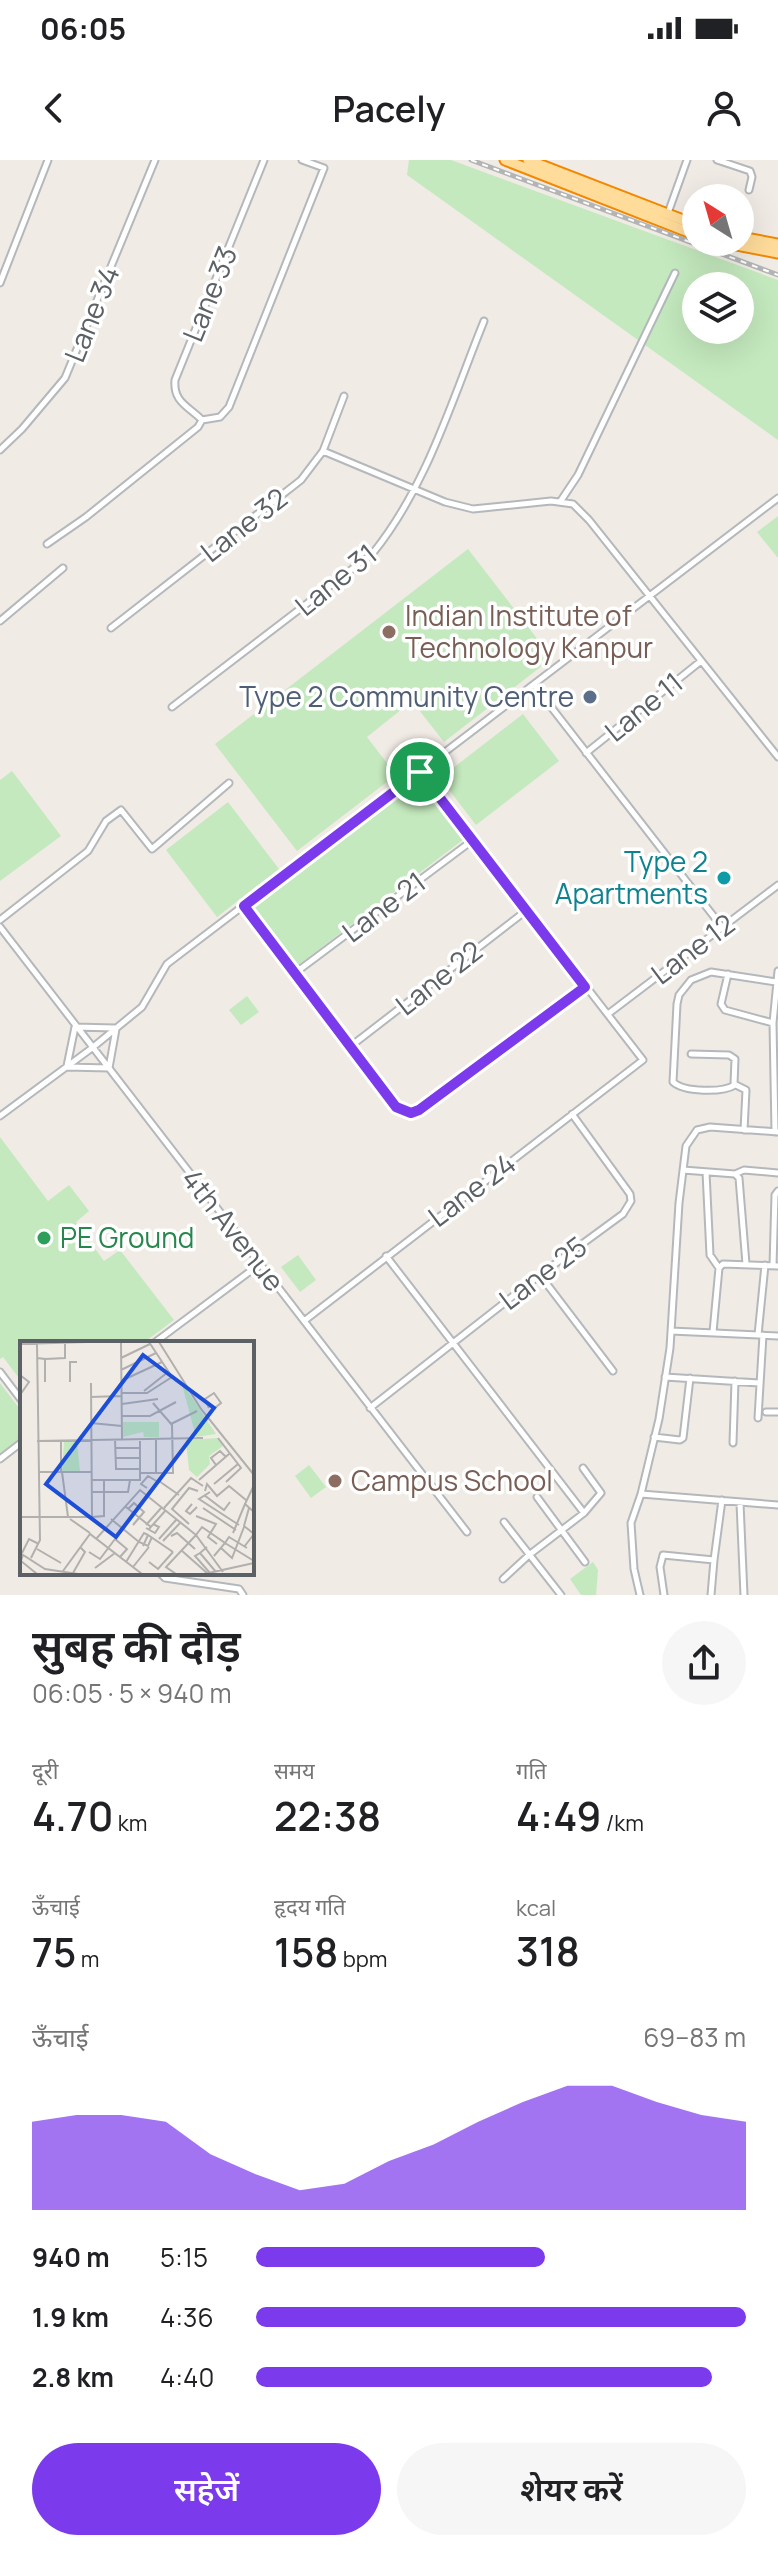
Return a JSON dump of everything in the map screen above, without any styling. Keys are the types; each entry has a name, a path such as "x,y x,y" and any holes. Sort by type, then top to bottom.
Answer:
{"highway":[{"path":"505,160 682,230"},
{"path":"528,160 682,220"},
{"path":"754,240 778,244"},
{"path":"754,248 778,253"}],"street":[{"path":"0,283 48,160"},
{"name":"Lane 34","path":"0,450 65,378 155,160"},
{"name":"Lane 33","path":"202,420 177,399 175,380 264,160"},
{"path":"47,544 86,517 198,427 202,420 220,417 229,407 324,168 302,160"},
{"path":"667,214 687,160"},
{"path":"717,160 750,171 750,184"},
{"path":"560,502 578,475 675,273"},
{"name":"Lane 31","path":"172,707 373,553 394,527 415,490 484,321"},
{"name":"Lane 32","path":"111,628 301,480 323,451 344,396"},
{"path":"323,451 415,490 473,509 560,502 573,504 778,757"},
{"path":"0,1116 142,1007 167,964 778,498"},
{"path":"0,621 63,568"},
{"name":"Lane 11","path":"586,753 701,661"},
{"path":"534,685 722,927"},
{"path":"420,772 608,1014"},
{"path":"0,920 88,851 106,821 121,810 152,849 229,783"},
{"name":"Lane 21","path":"295,973 473,840"},
{"name":"Lane 12","path":"608,1014 778,885"},
{"path":"244,906 396,1107 411,1113 585,987"},
{"name":"Lane 22","path":"351,1046 527,910"},
{"name":"4th Avenue","path":"0,927 467,1532"},
{"path":"640,1595 634,1569 631,1523 641,1494 665,1377 686,1146 697,1130 710,1127 776,1132 773,1023 778,971"},
{"path":"735,1085 728,1089 689,1088 679,1087 673,1082 679,995 691,980 703,974 728,974 776,982"},
{"path":"728,974 721,1004 725,1010 773,1023"},
{"name":"Lane 24","path":"304,1321 643,1060 608,1014"},
{"path":"67,1067 75,1027 116,1028"},
{"path":"67,1067 109,1068 116,1028"},
{"path":"691,1054 733,1056 736,1062 735,1085"},
{"path":"735,1085 746,1090 744,1130"},
{"name":"Lane 25","path":"370,1408 452,1342 623,1214 631,1201 630,1194 572,1114"},
{"path":"683,1170 778,1173"},
{"path":"706,1172 710,1255 719,1268 713,1332"},
{"path":"735,1174 739,1178 746,1264"},
{"path":"719,1268 723,1264 776,1266 775,1195 778,1191"},
{"path":"386,1256 584,1513"},
{"path":"157,1341 260,1264"},
{"path":"758,1418 765,1265"},
{"path":"540,1275 613,1371"},
{"path":"671,1331 778,1336"},
{"path":"0,1372 20,1398"},
{"path":"665,1377 759,1383"},
{"path":"654,1437 683,1438 690,1378"},
{"path":"733,1443 735,1381"},
{"path":"766,1412 778,1412"},
{"path":"0,1459 20,1444"},
{"path":"503,1579 584,1513 601,1493 583,1468"},
{"path":"641,1494 778,1505"},
{"path":"537,1497 585,1562"},
{"path":"711,1595 722,1500"},
{"path":"740,1503 744,1595"},
{"path":"504,1522 561,1595"},
{"path":"664,1595 660,1567 663,1555 714,1560"},
{"path":"162,1575 165,1578 239,1589 243,1595"}],"green space":[{"path":"409,160 451,160 682,245 682,256 713,256 778,280 778,440 407,175"},
{"path":"778,516 778,558 757,532"},
{"path":"468,549 552,658 444,742 412,701 367,737 396,775 297,851 215,744"},
{"path":"523,714 559,761 476,825 440,778"},
{"path":"12,771 61,836 0,881 0,780"},
{"path":"420,781 464,839 297,966 253,908"},
{"path":"228,802 279,869 217,917 166,850"},
{"path":"247,996 259,1012 241,1025 229,1010"},
{"name":"PE Ground","path":"0,1137 48,1201 69,1185 89,1211 76,1222 104,1261 120,1250 174,1320 146,1341 20,1341 20,1379 3,1357 0,1359"},
{"path":"298,1255 316,1280 300,1292 281,1267"},
{"path":"0,1383 20,1409 20,1440 0,1455"},
{"path":"309,1465 326,1487 311,1498 295,1476"},
{"path":"593,1562 598,1570 596,1595 581,1595 570,1579"}],"railway":[{"path":"471,160 778,275"}],"place":[{"name":"Indian Institute of Technology Kanpur","path":"389,632"},
{"name":"Type 2 Community Centre","path":"590,697"},
{"name":"Type 2 Apartments","path":"724,878"},
{"name":"PE Ground","path":"44,1238"},
{"name":"Campus School","path":"335,1481"}],"route":[{"path":"420,772 585,987 411,1113 396,1107 244,906 420,772"}]}
